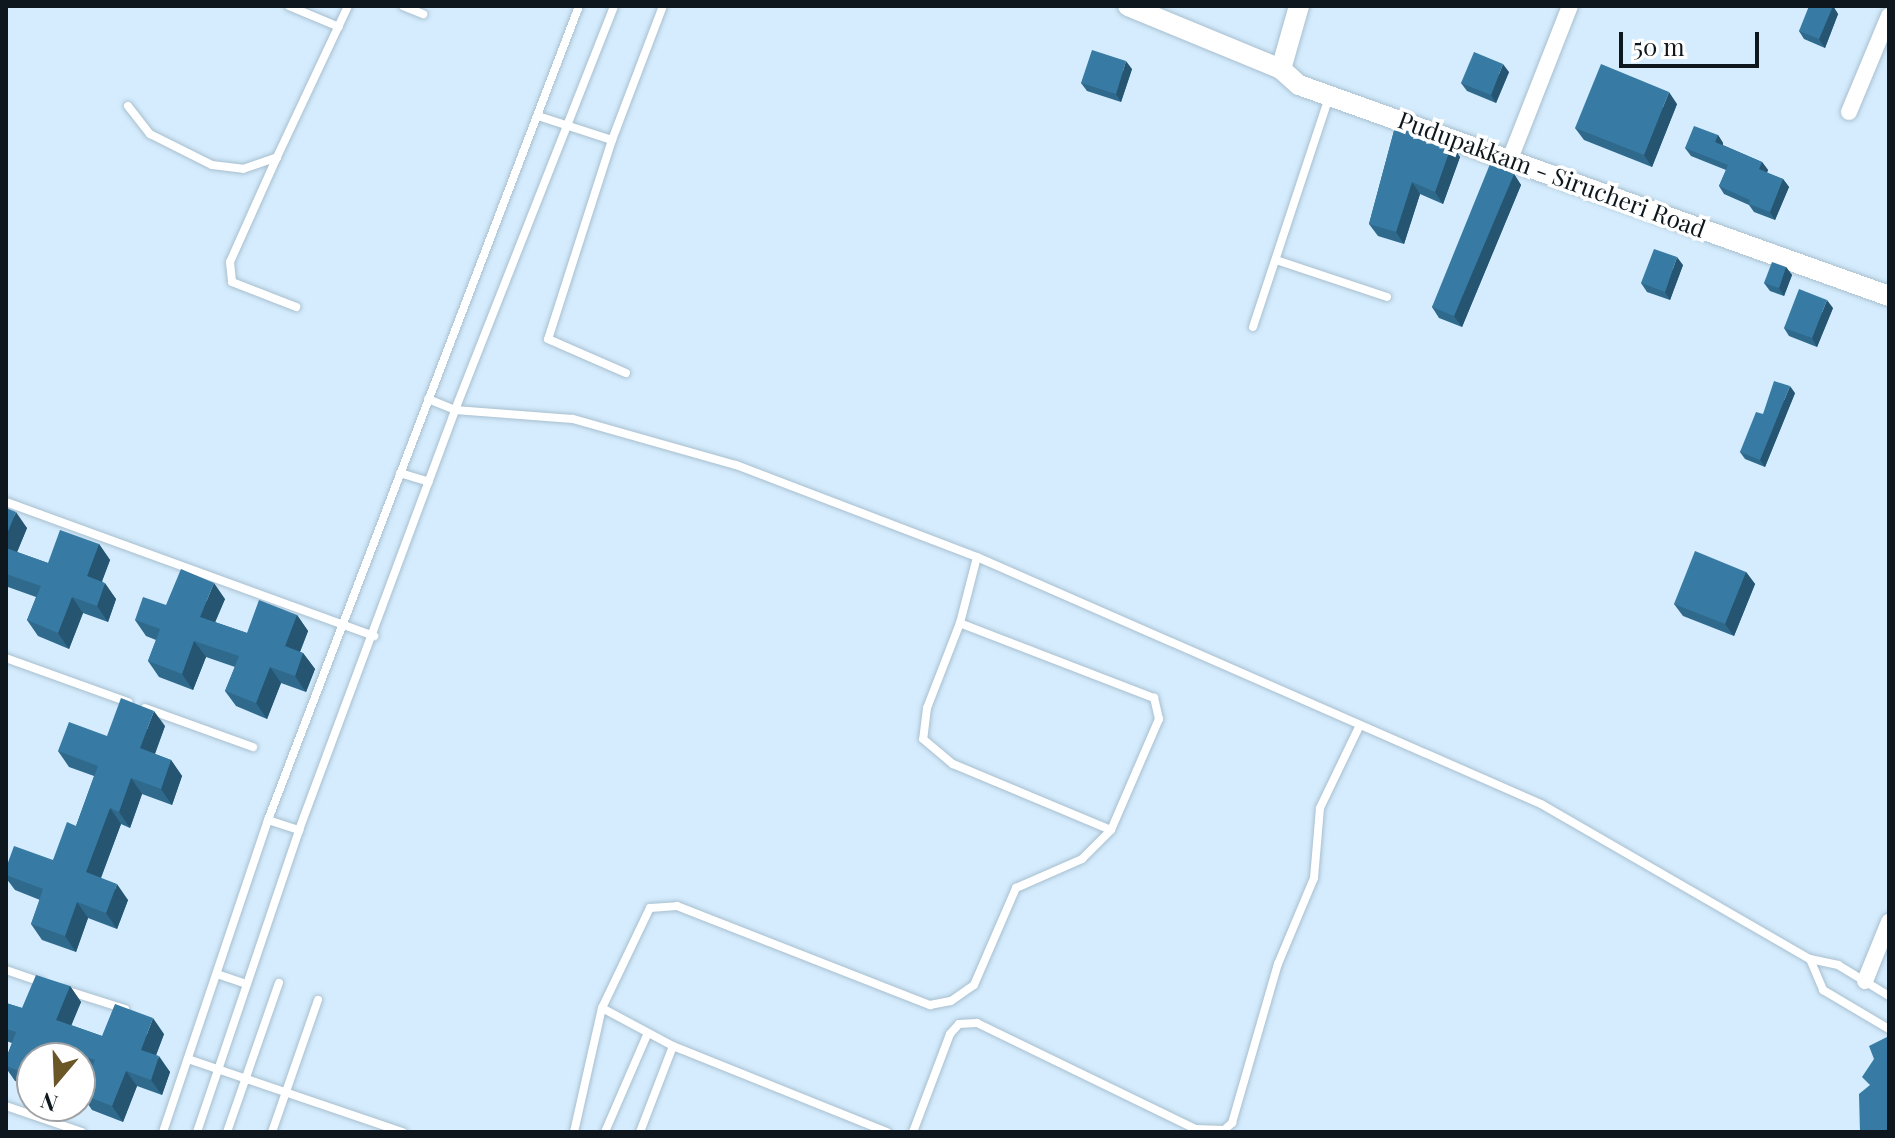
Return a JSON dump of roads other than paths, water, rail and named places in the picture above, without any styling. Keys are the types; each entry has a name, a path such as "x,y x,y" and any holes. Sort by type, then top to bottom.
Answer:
{"street":[{"name":"Pudupakkam - Sirucheri Road","path":"1128,6 1281,69 1299,85 1889,296"},
{"path":"1281,69 1299,6"},
{"path":"1510,159 1570,6"},
{"path":"1849,112 1889,16"},
{"path":"1865,981 1889,922"}],"lane":[{"path":"289,6 339,27"},
{"path":"296,307 232,282 230,262 348,6"},
{"path":"403,6 423,14"},
{"path":"163,1132 268,820 579,6"},
{"path":"197,1132 299,830 374,636 455,410 614,6"},
{"path":"626,373 548,339 612,140 663,6"},
{"path":"1253,327 1329,96"},
{"path":"128,106 150,134 212,165 243,169 277,157"},
{"path":"538,116 612,140"},
{"path":"1276,260 1387,297"},
{"path":"428,399 455,410 573,419 707,456 977,557 1541,804 1810,959 1838,965 1889,996"},
{"path":"400,473 429,482"},
{"path":"6,502 374,636"},
{"path":"977,557 960,623 927,708 923,739 953,764 1111,830"},
{"path":"574,1132 602,1008 641,918 650,908 667,903 930,1005 951,1001 974,985 1016,888 1082,859 1111,830 1159,719 1154,698 960,623"},
{"path":"6,658 253,747"},
{"path":"913,1132 950,1034 959,1024 968,1023 1195,1129 1224,1130 1232,1123 1278,964 1314,878 1320,808 1360,725"},
{"path":"268,820 299,830"},
{"path":"1810,959 1823,990 1889,1029"},
{"path":"6,970 137,1013"},
{"path":"217,974 246,984"},
{"path":"227,1132 279,983"},
{"path":"272,1132 284,1090 318,1000"},
{"path":"602,1008 647,1035 887,1132"},
{"path":"605,1132 647,1035"},
{"path":"640,1132 673,1046"},
{"path":"188,1059 403,1132"},
{"path":"6,1106 82,1132"}]}
